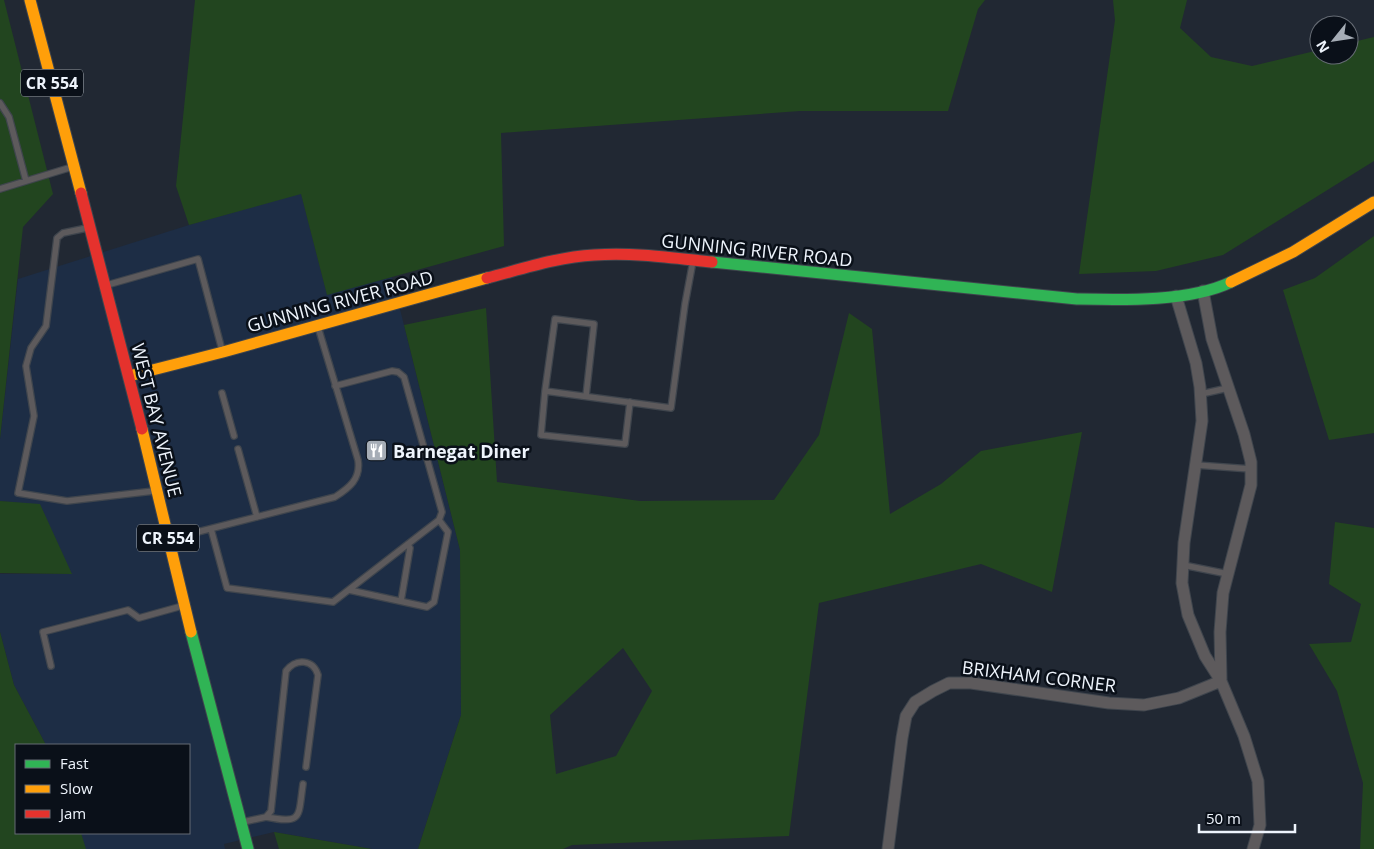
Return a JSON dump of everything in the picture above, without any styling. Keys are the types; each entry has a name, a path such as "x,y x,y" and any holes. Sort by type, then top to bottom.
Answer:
{"street":[{"name":"WEST BAY AVENUE","path":"30,0 129,376 184,606 248,849"},
{"name":"GUNNING RIVER ROAD","path":"129,376 558,260 607,254 1077,299 1122,300 1176,296 1220,286 1293,252 1374,202"},
{"path":"1203,291 1212,339 1244,434 1251,462 1251,485 1223,593 1220,632 1221,680"},
{"path":"1176,296 1196,362 1201,394 1202,421 1184,543 1182,583 1188,615 1205,656 1221,680 1244,736 1258,780 1260,825 1253,849"},
{"name":"BRIXHAM CORNER","path":"888,849 906,716 915,702 933,691 949,683 971,683 1109,702 1144,704 1179,698 1221,680"}],"lane":[{"path":"0,103 9,117 26,182"},
{"path":"0,190 74,166"},
{"path":"90,227 64,233 57,238 46,326 31,348 26,366 34,416 18,493 68,501 156,490"},
{"path":"105,285 198,260 223,352"},
{"path":"545,391 671,408 685,304 693,261"},
{"path":"586,396 594,324 555,319 541,435 625,444 630,402"},
{"path":"168,540 335,497 347,490 354,481 359,469 358,460 318,325"},
{"path":"211,529 226,588 333,602 439,520 442,512 404,377 398,372 392,371 335,386"},
{"path":"1201,394 1228,388"},
{"path":"222,393 234,436"},
{"path":"238,449 258,517"},
{"path":"1196,465 1251,469"},
{"path":"349,590 427,607 434,602 448,532 439,520"},
{"path":"401,601 410,548 408,545"},
{"path":"1183,564 1228,574"},
{"path":"51,666 43,632 128,610 139,618 184,606"},
{"path":"266,817 271,811 272,804 286,671 297,662 310,663 316,668 318,675 306,767"},
{"path":"241,823 266,817 287,821 294,818 299,812 303,784"}],"shaded area":[{"path":"301,193 327,294 392,277 460,550 461,715 418,849 372,849 274,832 224,844 225,849 85,849 81,834 190,834 190,744 45,744 14,685 0,632 0,574 71,574 40,505 0,501 0,439 18,279 189,225"}],"green space":[{"path":"0,0 4,0 53,194 23,227 0,439"},
{"path":"195,0 985,0 978,9 948,111 800,111 501,133 504,246 327,295 301,194 189,225 176,186"},
{"path":"1113,0 1187,0 1180,28 1211,57 1252,66 1309,52 1309,65 1359,65 1359,41 1374,37 1374,161 1223,255 1156,271 1079,274 1115,20"},
{"path":"1374,236 1374,433 1329,440 1283,290 1315,278"},
{"path":"486,308 497,482 640,501 774,500 819,435 849,313 872,329 890,514 941,484 981,451 1082,432 1052,592 981,564 819,603 789,836 572,845 563,849 418,849 461,715 460,550 404,325","holes":["623,648 652,691 616,756 556,774 550,715"]},
{"path":"0,501 40,504 72,574 0,573"},
{"path":"1335,522 1374,528 1374,849 1360,849 1363,783 1337,691 1309,644 1351,642 1361,604 1329,584"},
{"path":"0,632 14,685 45,744 15,744 15,834 81,834 86,849 0,849"},
{"path":"274,832 372,849 279,849"}],"traffic: fast":[{"path":"712,262 1077,299 1135,299 1176,296 1214,289 1231,282"},
{"path":"191,632 248,849"}],"traffic: slow":[{"path":"30,0 81,193"},
{"path":"1231,282 1293,252 1374,202"},
{"path":"129,376 223,352 487,278"},
{"path":"142,429 191,632"}],"traffic: jam":[{"path":"81,193 142,429"},
{"path":"487,278 554,261 594,255 638,255 712,262"}],"place":[{"name":"Barnegat Diner","path":"377,451"}]}
